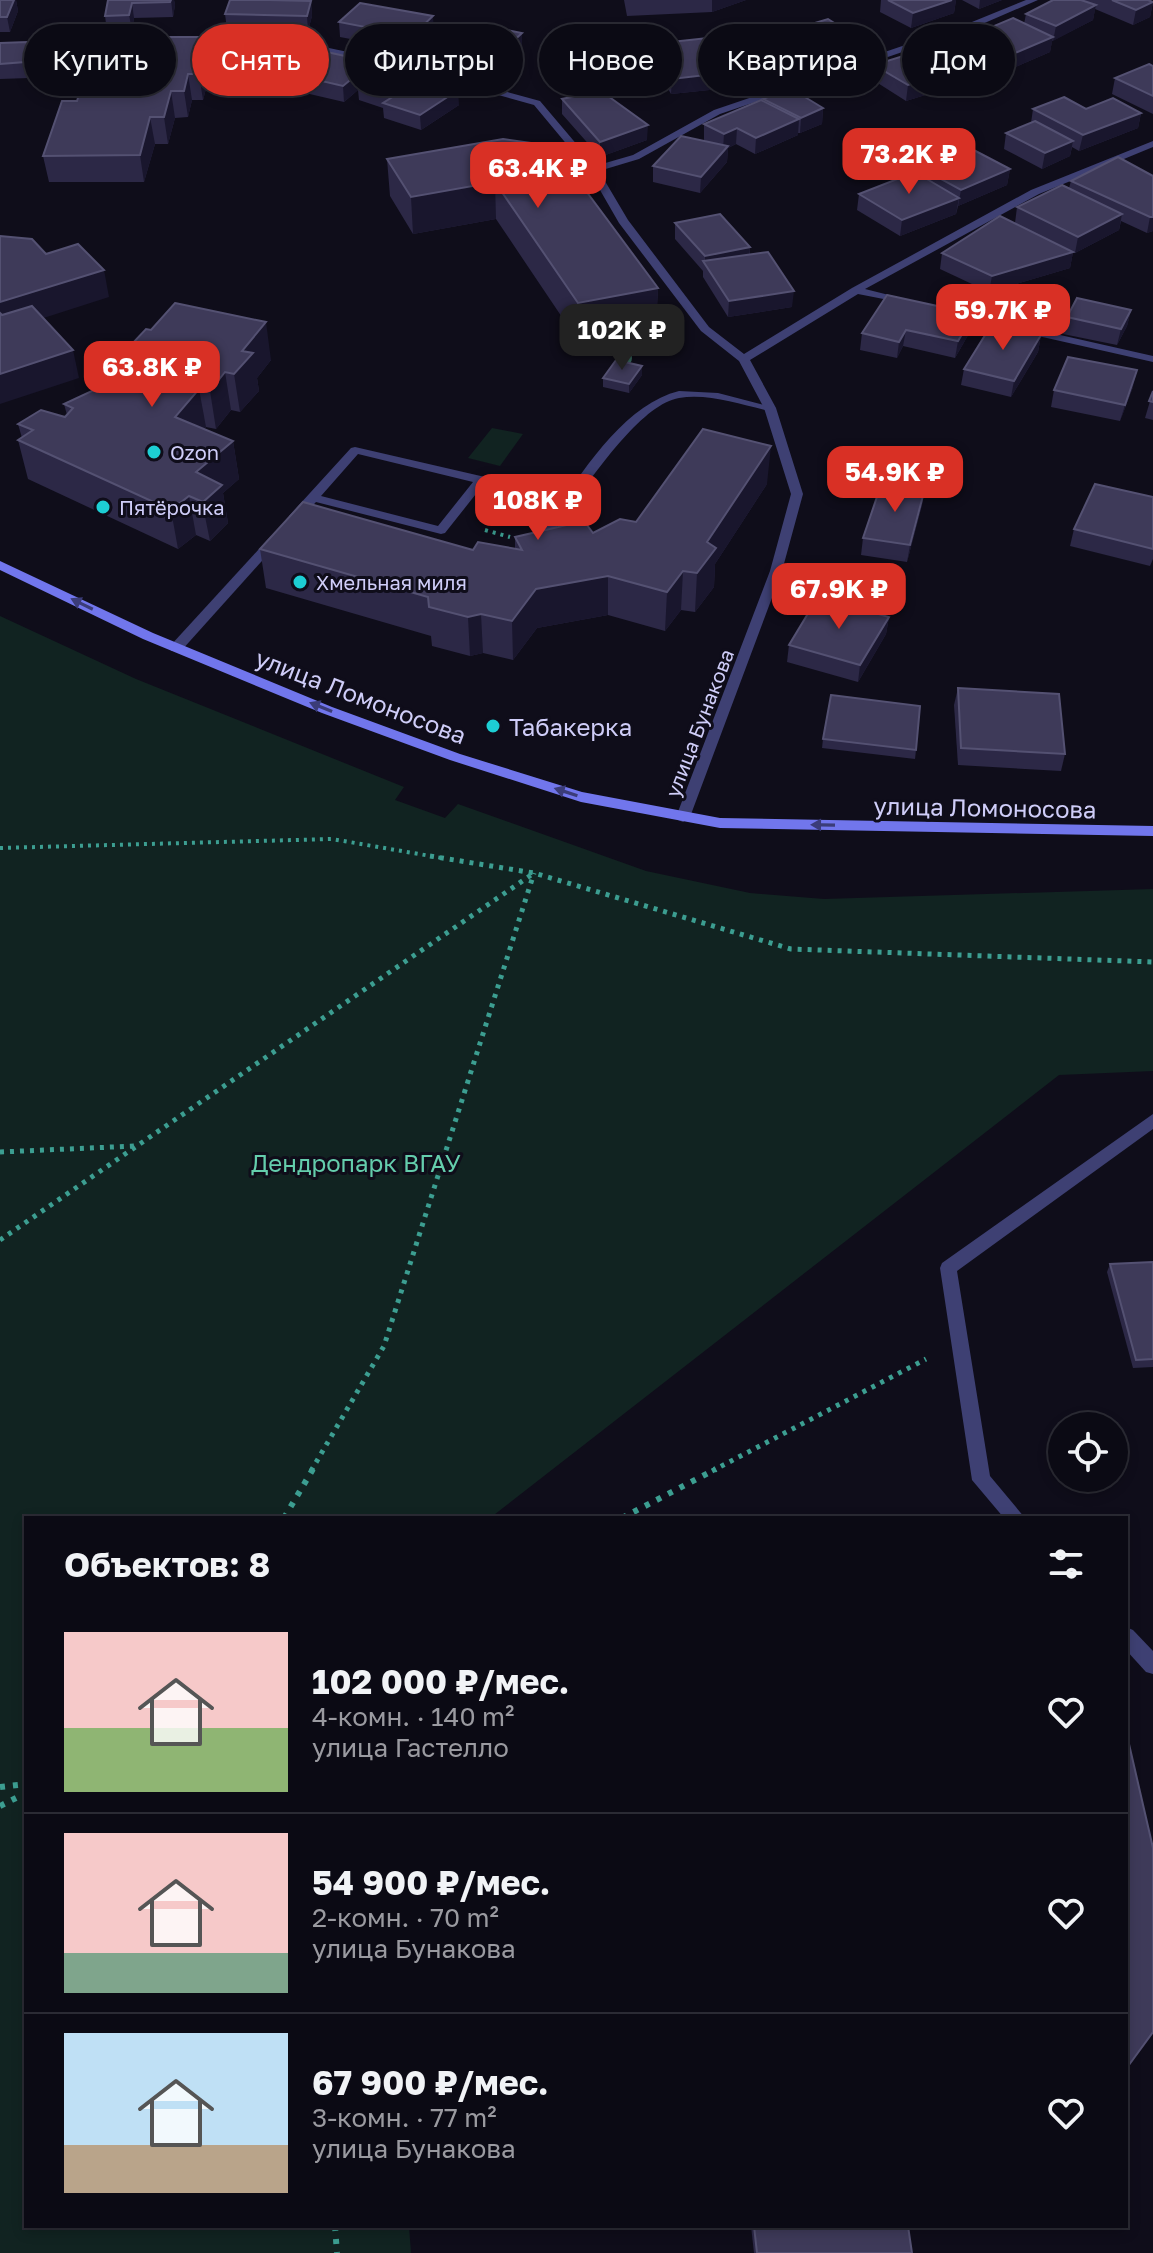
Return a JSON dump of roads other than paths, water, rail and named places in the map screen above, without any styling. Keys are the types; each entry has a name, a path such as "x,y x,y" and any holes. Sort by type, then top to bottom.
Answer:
{"main road":[{"name":"улица Ломоносова","path":"0,565 176,648 327,710 455,757 581,797 720,823 1153,831"}],"street":[{"path":"593,170 636,157 717,112 970,26 1034,0"},
{"path":"191,41 286,42 410,68 537,103 593,170 623,221 705,329 744,359 856,290 1035,192 1153,144"},
{"path":"0,46 24,45"},
{"path":"856,290 917,305"},
{"path":"948,312 1153,359"},
{"name":"улица Бунакова","path":"683,817 776,571 797,494 770,408 744,359"},
{"path":"536,547 646,408 669,396 705,394 770,408"},
{"path":"176,648 355,450 481,480 441,530 313,498"},
{"path":"1014,1516 981,1480 948,1268 1153,1120"},
{"path":"1128,1638 1153,1665"}],"place":[{"name":"Ozon","path":"154,452"},
{"name":"Пятёрочка","path":"103,507"},
{"name":"Хмельная миля","path":"300,582"},
{"name":"Табакерка","path":"493,726"}],"park label":[{"name":"Дендропарк ВГАУ","path":"356,1162"}]}
